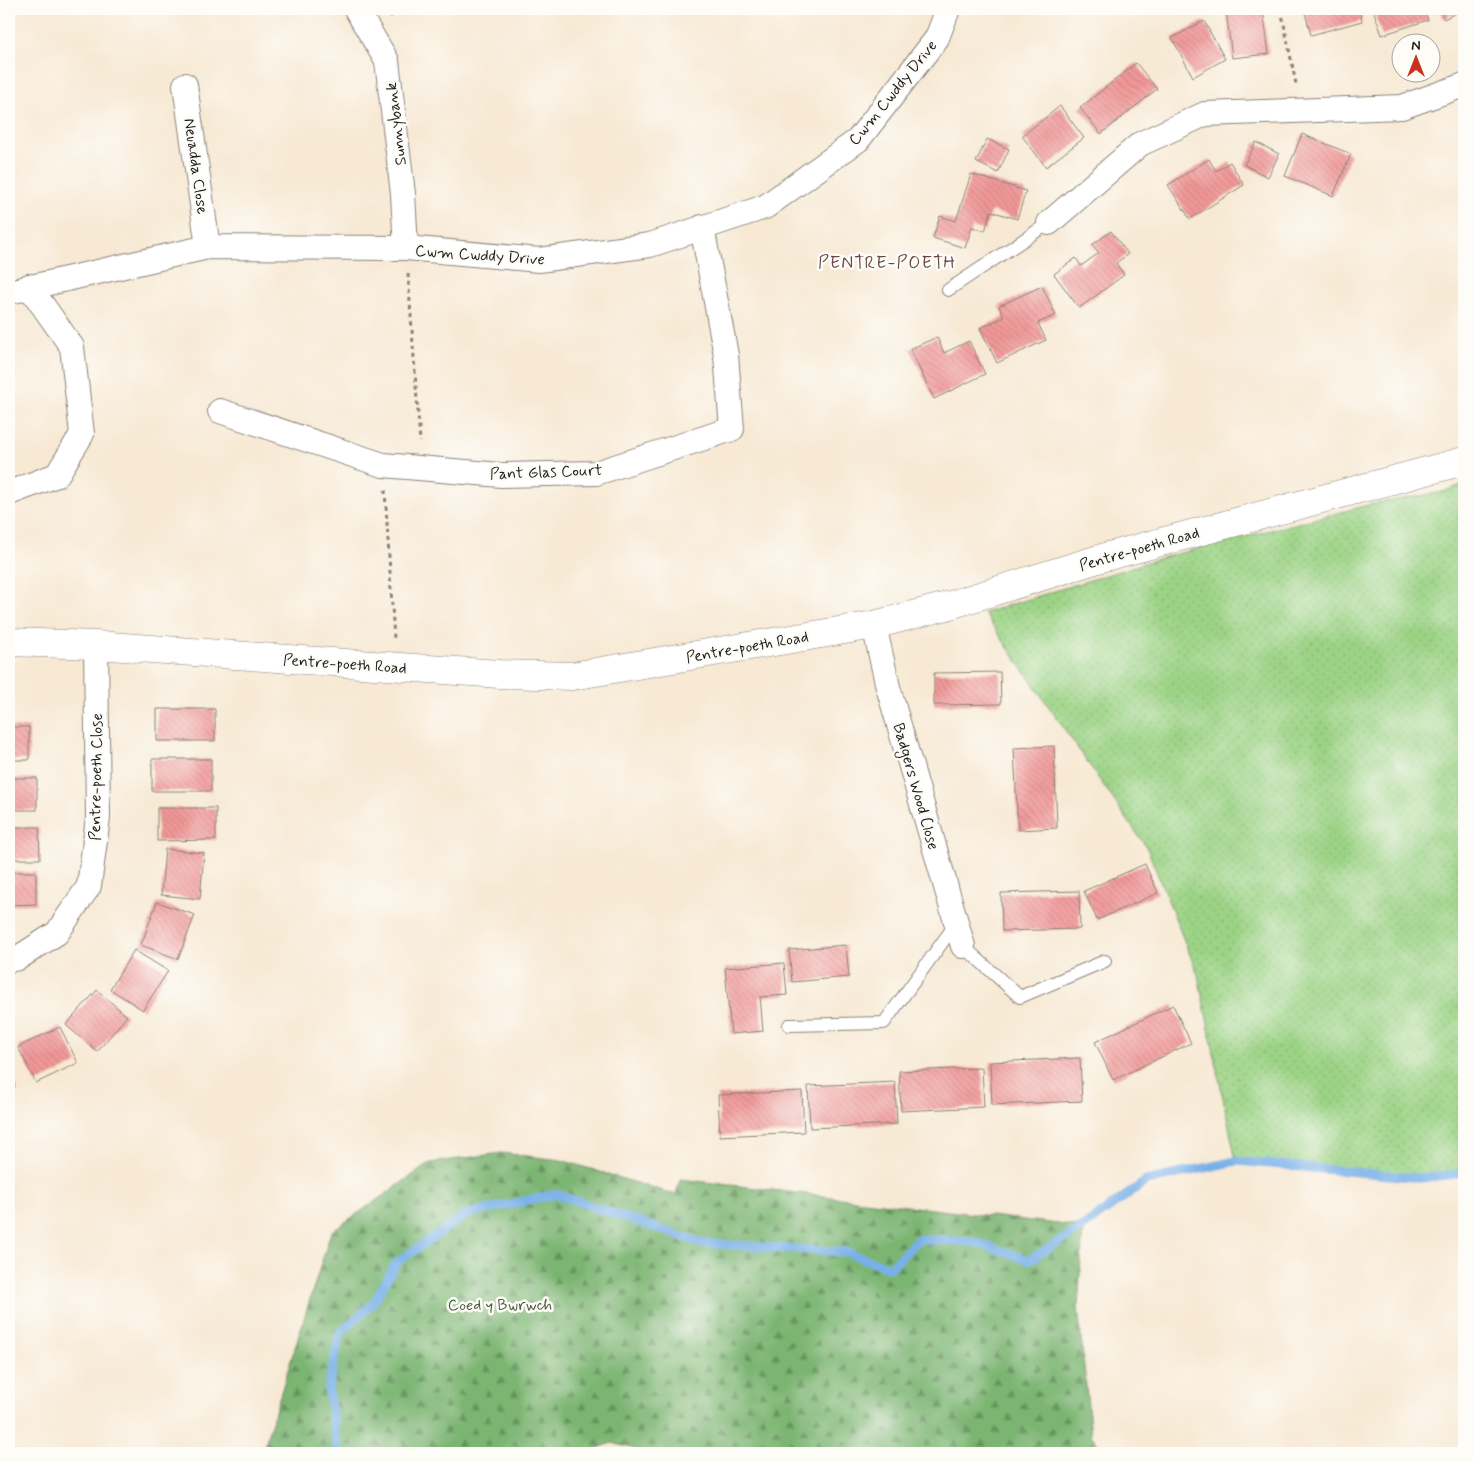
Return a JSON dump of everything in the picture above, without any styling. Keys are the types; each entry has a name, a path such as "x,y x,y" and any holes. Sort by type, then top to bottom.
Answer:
{"street":[{"name":"Sunnybank","path":"356,9 387,61 403,194 406,248"},
{"name":"Cwm Cwddy Drive","path":"19,289 208,248 406,248 539,260 650,245 765,207 858,140 937,38 948,9"},
{"name":"Neuadda Close","path":"185,85 208,248"},
{"path":"1049,223 1140,144 1205,114 1402,107 1464,85"},
{"name":"Pant Glas Court","path":"220,411 383,465 501,475 596,472 732,429 726,355 702,227"},
{"path":"9,493 57,475 82,434 72,347 19,289"},
{"name":"Pentre-poeth Road","path":"9,642 96,645 499,674 572,676 874,625 947,606 1104,556 1464,461"},
{"name":"Badgers Wood Close","path":"874,625 888,687 963,946"},
{"name":"Pentre-poeth Close","path":"9,960 18,958 57,933 89,886 98,818 96,645"}],"lane":[{"path":"948,290 1049,223"},
{"path":"789,1025 884,1023 957,922"},
{"path":"963,946 1020,997 1105,961"}],"path":[{"path":"1281,9 1302,111"},
{"path":"406,248 422,468"},
{"path":"383,465 396,667"}],"green space":[{"path":"1464,484 1464,1173 1421,1178 1236,1161 1198,975 1147,848 984,613 1161,558 1372,504 1443,492"},
{"name":"Coed y Bwrwch","path":"501,1153 561,1160 676,1195 680,1179 1083,1227 1078,1307 1091,1435 1105,1453 650,1453 612,1443 584,1453 262,1453 331,1232 430,1163"}],"building":[{"path":"1263,9 1269,54 1232,58 1226,10"},
{"path":"1304,9 1359,9 1362,21 1311,35"},
{"path":"1373,9 1424,9 1428,20 1382,35"},
{"path":"1439,9 1464,9 1444,19"},
{"path":"1204,21 1225,59 1193,77 1172,38"},
{"path":"1136,63 1157,89 1101,134 1080,108"},
{"path":"1060,106 1084,138 1046,167 1022,136"},
{"path":"1302,134 1351,154 1333,196 1285,176"},
{"path":"987,139 1009,149 998,173 976,162"},
{"path":"1256,142 1279,154 1268,177 1244,165"},
{"path":"1209,159 1216,171 1230,162 1244,185 1190,219 1168,185"},
{"path":"971,174 1026,191 1017,219 991,211 985,231 972,227 965,248 933,238 940,216 956,221"},
{"path":"1111,231 1128,254 1116,263 1124,275 1079,308 1054,274 1076,258 1081,266 1099,253 1092,245"},
{"path":"1042,286 1056,315 1038,323 1046,340 997,363 980,328 1004,317 999,306"},
{"path":"937,337 944,353 969,341 985,374 934,399 910,349"},
{"path":"1000,672 1001,704 934,705 934,673"},
{"path":"157,709 215,709 215,741 157,741"},
{"path":"9,727 29,727 29,760 9,760"},
{"path":"1054,746 1057,828 1018,830 1014,748"},
{"path":"152,759 211,759 211,791 152,791"},
{"path":"9,778 37,778 37,810 9,810"},
{"path":"157,808 216,808 216,840 157,841"},
{"path":"9,827 39,827 40,859 9,859"},
{"path":"165,849 204,853 200,899 161,895"},
{"path":"1145,864 1158,893 1097,920 1084,891"},
{"path":"9,872 36,872 36,904 9,905"},
{"path":"1079,891 1080,929 1002,931 1001,893"},
{"path":"157,902 195,915 178,959 141,945"},
{"path":"846,945 849,977 792,982 789,950"},
{"path":"134,950 168,971 143,1010 110,989"},
{"path":"784,963 787,995 760,997 763,1031 731,1034 725,968"},
{"path":"97,990 127,1016 97,1052 66,1025"},
{"path":"1173,1005 1191,1043 1113,1080 1095,1042"},
{"path":"60,1027 78,1063 36,1083 18,1047"},
{"path":"9,1049 15,1087 9,1087"},
{"path":"1080,1058 1082,1101 992,1105 990,1062"},
{"path":"982,1068 984,1107 901,1111 899,1071"},
{"path":"895,1082 897,1124 810,1128 808,1086"},
{"path":"802,1091 804,1132 720,1136 718,1095"}],"waterway":[{"path":"338,1453 328,1389 340,1333 374,1302 396,1263 467,1214 556,1194 701,1243 846,1252 890,1268 918,1239 974,1242 1029,1260 1083,1227 1146,1181 1236,1161 1421,1178 1464,1173"}],"district":[{"name":"PENTRE-POETH","path":"887,262"}]}
